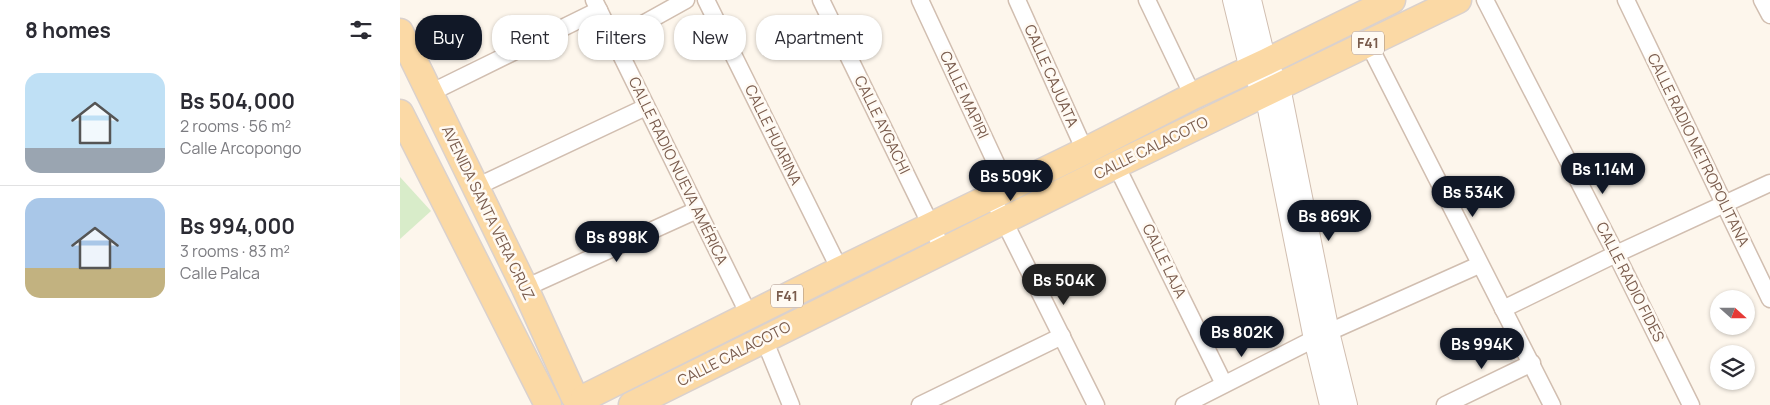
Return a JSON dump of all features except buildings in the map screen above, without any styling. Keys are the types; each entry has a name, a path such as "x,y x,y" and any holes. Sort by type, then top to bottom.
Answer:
{"main road":[{"name":"CALLE CALACOTO","path":"576,401 1193,96 1392,0"},
{"name":"CALLE CALACOTO","path":"632,405 1116,165 1458,0"},
{"name":"AVENIDA SANTA VERA CRUZ","path":"400,32 525,288 576,401"},
{"path":"400,113 548,405"}],"street":[{"path":"659,15 686,0"},
{"name":"CALLE HUARINA","path":"706,0 840,270"},
{"name":"CALLE AYGACHI","path":"821,0 943,250"},
{"name":"CALLE MAPIRI","path":"920,0 1000,193 1003,221 1096,405"},
{"name":"CALLE CAJUATA","path":"1017,0 1085,151"},
{"path":"1147,0 1193,96"},
{"path":"1233,0 1258,66 1272,90 1321,335 1330,405"},
{"path":"1251,0 1258,66"},
{"name":"CALLE RADIO FIDES","path":"1485,0 1616,254 1691,405"},
{"name":"CALLE RADIO METROPOLITANA","path":"1626,0 1770,299"},
{"path":"1762,0 1770,15"},
{"path":"430,93 596,5"},
{"path":"1368,43 1479,265 1504,309 1552,405"},
{"name":"CALLE RADIO NUEVA AMÉRICA","path":"624,60 748,315"},
{"path":"476,187 646,107"},
{"name":"CALLE LAJA","path":"1116,165 1224,384"},
{"path":"1504,309 1616,254 1770,183"},
{"path":"525,288 697,210"},
{"path":"1184,405 1321,335 1479,265"},
{"path":"1321,335 1347,405"},
{"path":"920,405 1062,336"},
{"path":"764,339 791,405"},
{"path":"1445,405 1532,363"}],"green space":[{"path":"400,177 431,211 400,239"}]}
